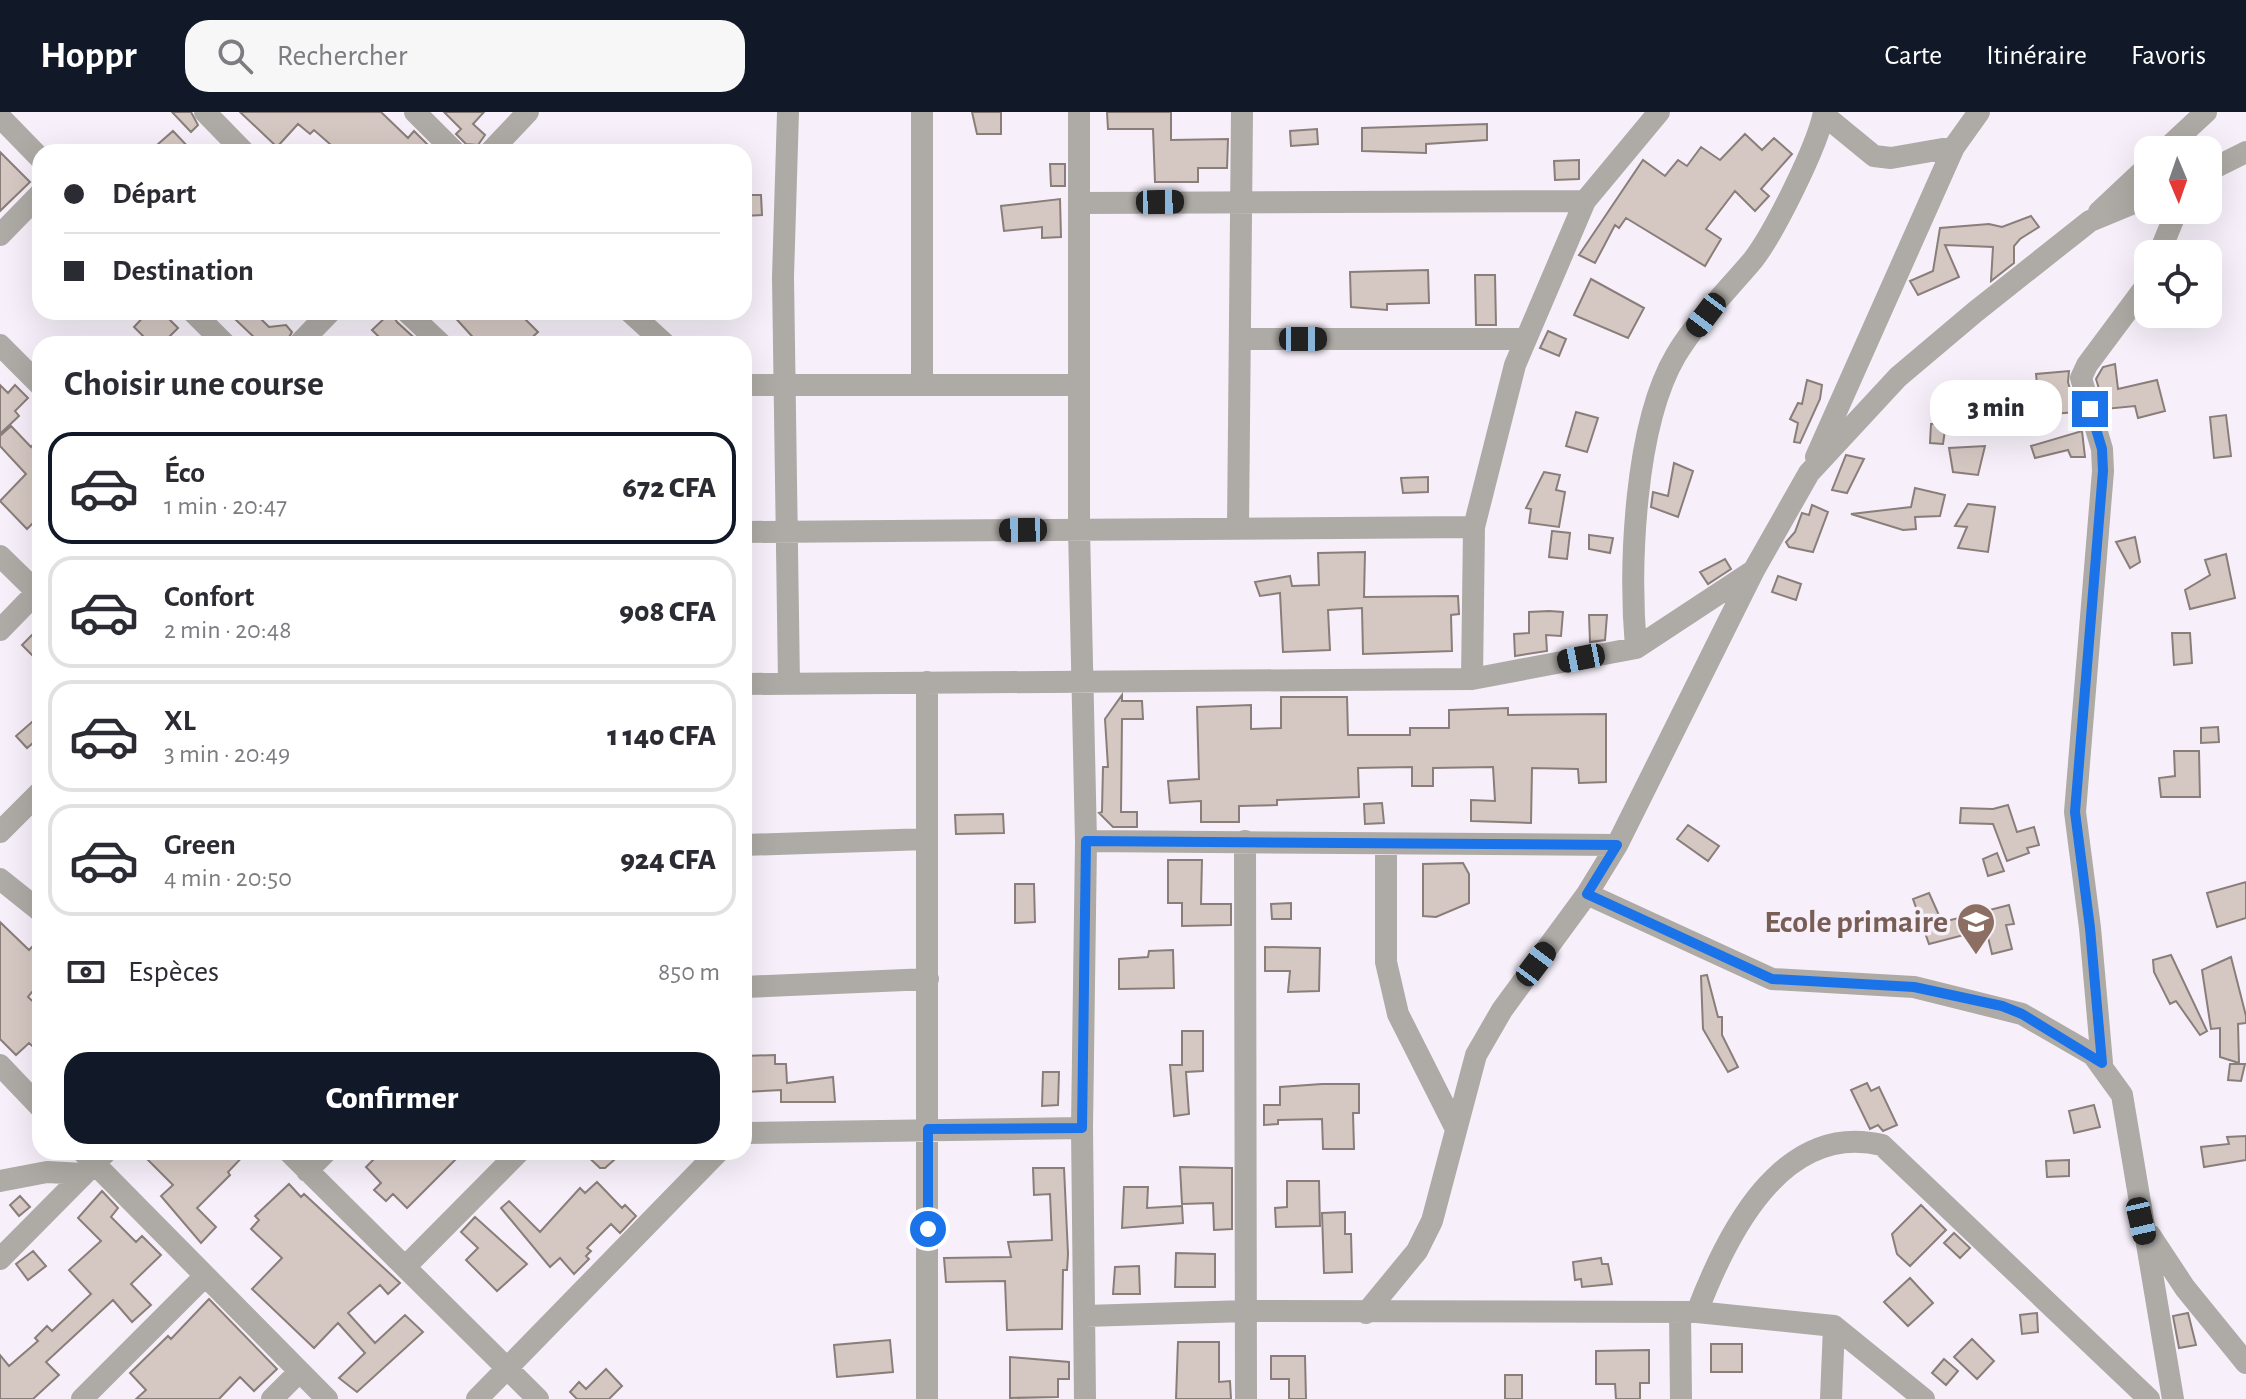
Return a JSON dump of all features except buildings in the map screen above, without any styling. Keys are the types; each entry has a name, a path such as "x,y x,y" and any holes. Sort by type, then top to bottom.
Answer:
{"street":[{"path":"205,112 236,144"},
{"path":"415,112 447,144"},
{"path":"498,144 528,112"},
{"path":"788,112 784,386 789,683"},
{"path":"922,112 922,385"},
{"path":"1079,112 1079,529 1086,841 1082,1128 1085,1399"},
{"path":"1238,528 1242,112"},
{"path":"1472,679 1474,527 1524,339 1585,201 1659,112"},
{"path":"1366,1313 1389,1288 1425,1236 1476,1055 1502,1010 1587,894 1617,845 1754,570 1809,473 1954,147 1979,112"},
{"path":"2180,136 2206,112"},
{"path":"1636,648 1633,528 1653,415 1675,356 1755,258 1808,160 1824,113 1874,156 1891,158 1954,147"},
{"path":"0,117 32,150"},
{"path":"2222,164 2246,152"},
{"path":"1809,473 1898,377 2090,221 2134,179"},
{"path":"1080,203 1585,201"},
{"path":"0,235 32,202"},
{"path":"2090,221 2134,203"},
{"path":"2102,1063 2090,928 2075,812 2103,471 2102,449 2081,378 2087,365 2134,302"},
{"path":"201,320 217,336"},
{"path":"307,336 322,320"},
{"path":"416,320 432,336"},
{"path":"639,320 656,336"},
{"path":"1240,339 1524,339"},
{"path":"0,345 32,377"},
{"path":"752,385 1079,385"},
{"path":"752,532 1474,527"},
{"path":"0,556 32,586"},
{"path":"752,684 1472,679 1636,648 1754,570"},
{"path":"0,630 32,600"},
{"path":"927,682 927,1399"},
{"path":"0,832 32,800"},
{"path":"752,845 927,839"},
{"path":"1086,841 1617,845"},
{"path":"1245,841 1246,1399"},
{"path":"1386,845 1386,962 1398,1014 1456,1129"},
{"path":"0,879 32,905"},
{"path":"1587,894 1772,979 1914,987 2002,1006 2022,1014 2102,1063 2122,1095 2173,1399"},
{"path":"752,987 928,979"},
{"path":"0,1065 32,1099"},
{"path":"752,1133 1082,1128"},
{"path":"1681,1399 1689,1312 1718,1258 1775,1174 1808,1153 1870,1142 1882,1145 2149,1399"},
{"path":"0,1181 92,1160"},
{"path":"0,1259 92,1160"},
{"path":"92,1160 327,1399"},
{"path":"297,1160 538,1399"},
{"path":"307,1171 318,1160"},
{"path":"406,1266 511,1160"},
{"path":"477,1399 710,1160"},
{"path":"2141,1221 2185,1288 2246,1363"},
{"path":"82,1399 205,1276"},
{"path":"1085,1316 1246,1311 1689,1312 1834,1326 1924,1399"},
{"path":"1831,1399 1834,1326"},
{"path":"272,1399 299,1372"}],"place":[{"name":"Ecole primaire","path":"1976,956"}],"route":[{"path":"928,1229 928,1129 1082,1128 1086,841 1617,845 1587,894 1622,913 1772,979 1914,987 2002,1006 2022,1014 2102,1063 2090,928 2075,812 2103,471 2102,449 2090,409"}]}
